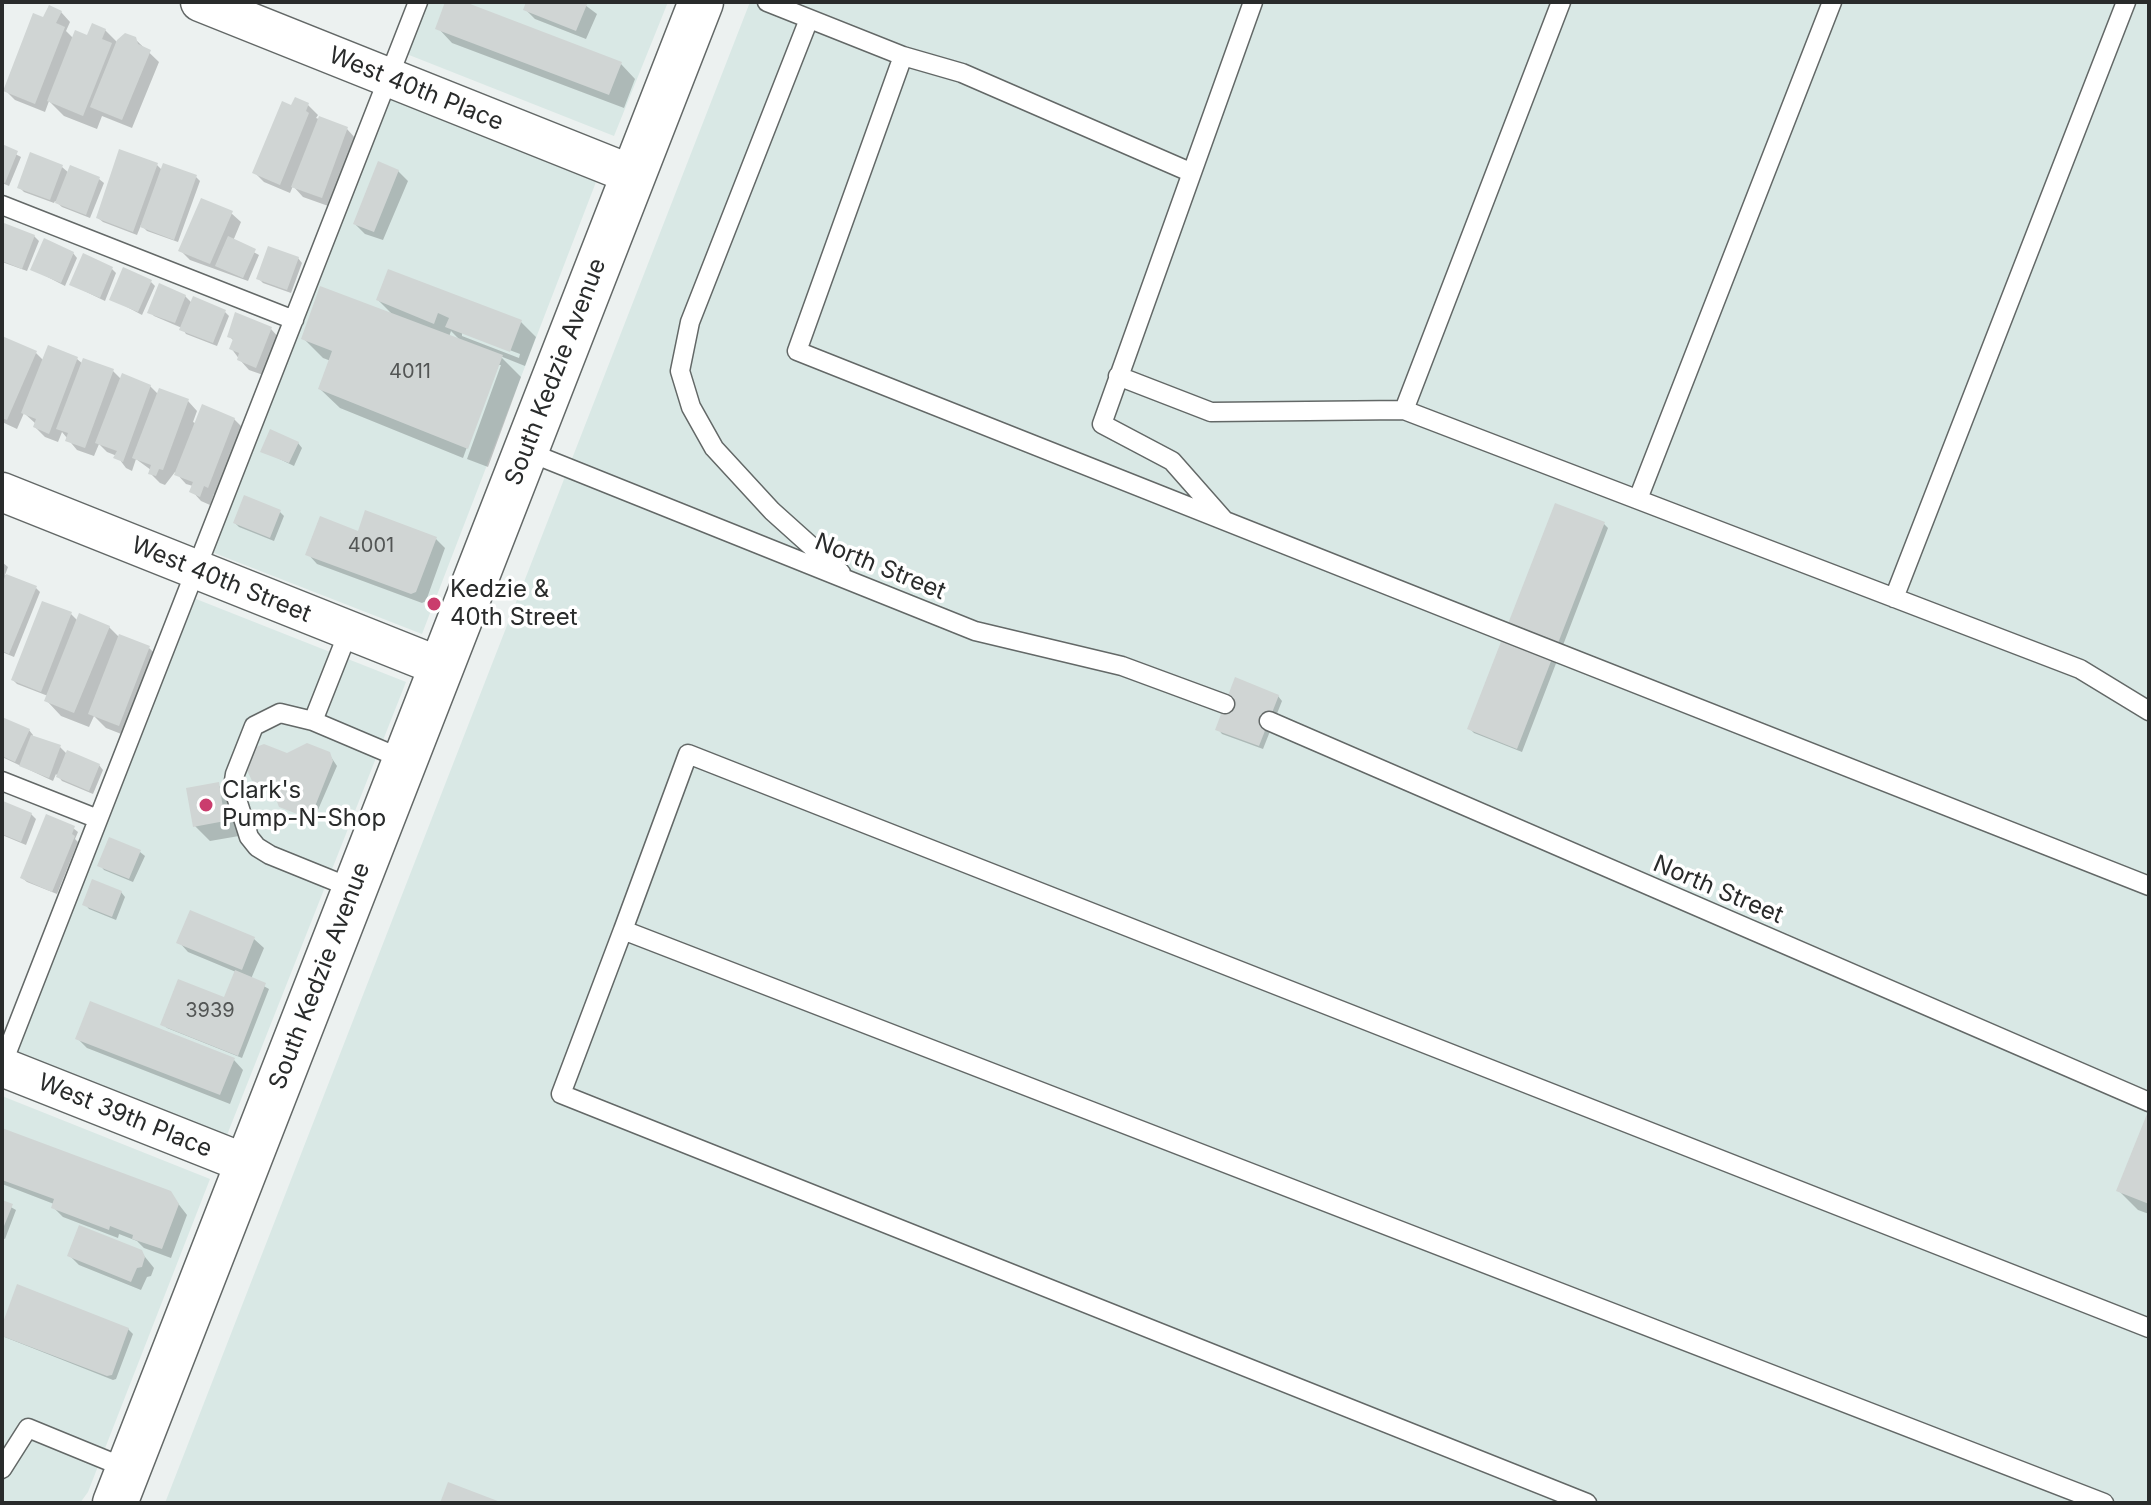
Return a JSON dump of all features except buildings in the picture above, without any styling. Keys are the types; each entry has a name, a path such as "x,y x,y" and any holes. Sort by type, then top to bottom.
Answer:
{"main road":[{"name":"South Kedzie Avenue","path":"121,1486 701,2"}],"street":[{"name":"West 40th Place","path":"200,2 633,175"},
{"name":"West 40th Street","path":"2,492 441,667"},
{"name":"West 39th Place","path":"2,1066 247,1164"}],"lane":[{"path":"2,1066 418,2"},
{"path":"767,2 903,56 962,73 1190,172"},
{"path":"1226,522 1172,461 1102,424 1253,2"},
{"path":"1404,410 1561,2"},
{"path":"1638,499 1832,2"},
{"path":"1894,598 2126,2"},
{"path":"809,19 690,322 680,371 691,407 714,448 772,511 848,580"},
{"path":"903,56 797,351 2149,886"},
{"path":"2,205 294,320"},
{"path":"1118,376 1211,412 1404,410 2080,669 2148,707"},
{"name":"North Street","path":"526,450 975,631 1122,666 1225,704"},
{"path":"313,721 349,630"},
{"path":"354,889 257,847 249,837 233,787 235,774 254,726 280,713 313,721 405,760"},
{"name":"North Street","path":"1269,721 2149,1102"},
{"path":"1587,1503 561,1094 688,754 2149,1328"},
{"path":"2,781 98,819"},
{"path":"623,930 2104,1503"},
{"path":"2,1469 28,1428 121,1486"}],"shaded area":[{"path":"418,2 668,2 614,136 399,51"},
{"path":"750,2 2149,2 2149,1503 165,1503"},
{"path":"382,95 596,182 422,634 204,549"},
{"path":"186,595 406,682 227,1135 8,1049"},
{"path":"2,1096 210,1179 88,1492 80,1503 2,1503"}],"place":[{"name":"Kedzie & 40th Street","path":"434,604"},
{"name":"Clark's Pump-N-Shop","path":"206,805"}]}
